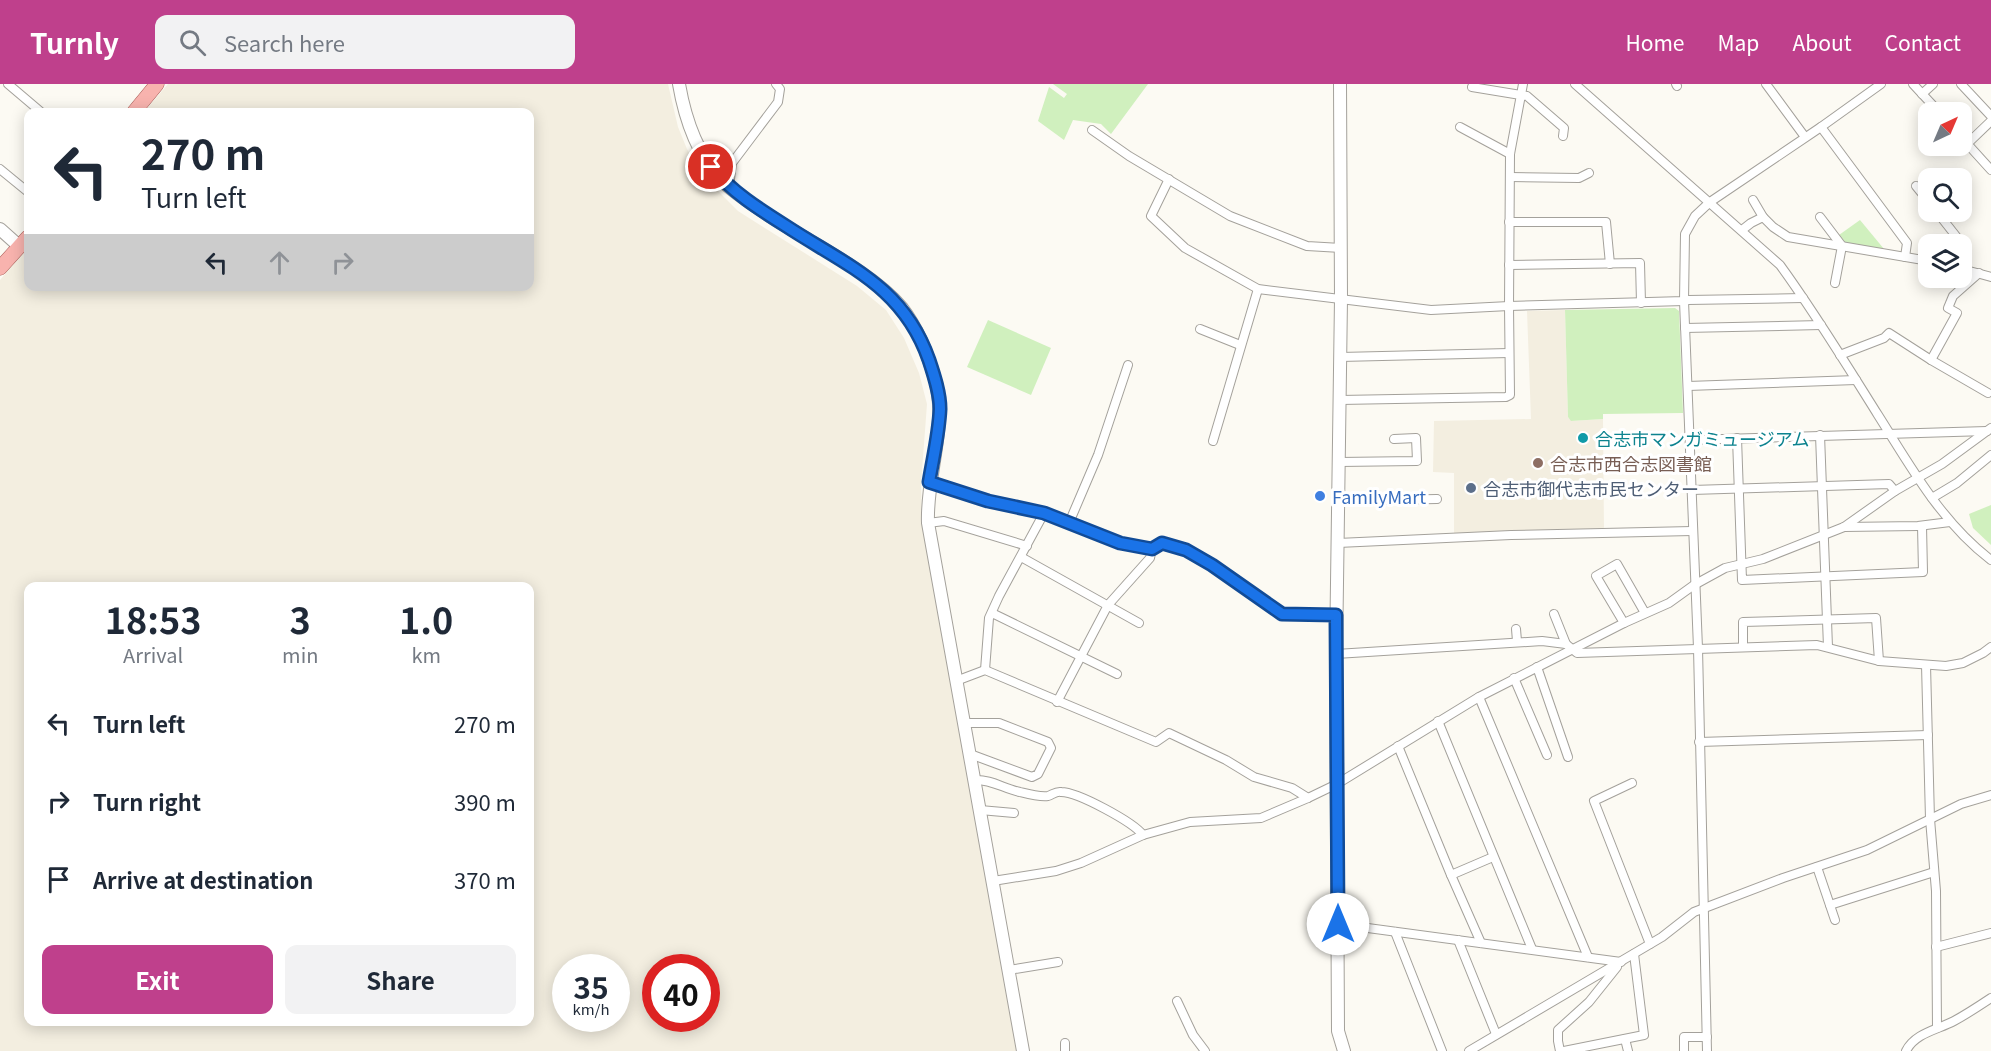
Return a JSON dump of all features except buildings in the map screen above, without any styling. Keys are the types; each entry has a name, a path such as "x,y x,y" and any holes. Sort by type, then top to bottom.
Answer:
{"main road":[{"path":"137,108 157,84"},
{"path":"0,268 24,241"}],"street":[{"path":"8,84 36,108"},
{"path":"679,84 689,128 700,151 729,187 870,279 901,308 924,347 937,386 940,409 929,482 928,523 1023,1051"},
{"path":"729,187 732,163 778,102 780,89 776,84"},
{"path":"1340,84 1341,299 1336,654 1338,1032 1344,1051"},
{"path":"1340,400 1506,397 1510,395 1510,154 1523,84"},
{"path":"1575,84 1780,265 1932,498 1950,522 1991,560"},
{"path":"1766,84 1805,136"},
{"path":"1707,1051 1698,648 1684,302 1685,234 1695,216 1710,202 1881,84"},
{"path":"1913,84 1930,102"},
{"path":"1922,94 1933,84"},
{"path":"1961,84 1991,116"},
{"path":"1472,87 1527,96 1564,128 1563,136"},
{"path":"1972,136 1991,122"},
{"path":"1460,127 1510,154"},
{"path":"1821,127 1907,243 1905,257"},
{"path":"1092,130 1129,156 1230,216 1307,246 1341,248"},
{"path":"1972,149 1991,170"},
{"path":"0,169 24,189"},
{"path":"1510,177 1579,178 1589,173"},
{"path":"1169,179 1151,216 1185,248 1258,289 1431,310 1803,298"},
{"path":"1752,200 1763,218 1788,237 1918,259"},
{"path":"1820,217 1842,246 1834,283"},
{"path":"1742,230 1763,218"},
{"path":"1509,222 1606,222 1610,264"},
{"path":"1945,222 1954,234"},
{"path":"0,229 24,241"},
{"path":"1509,265 1640,263 1641,303"},
{"path":"1972,271 1991,277"},
{"path":"1932,360 1957,313 1948,308 1953,296 1979,273"},
{"path":"1213,441 1258,289"},
{"path":"1685,328 1821,325"},
{"path":"1200,329 1240,345"},
{"path":"1840,355 1884,338 1889,333 1988,393"},
{"path":"1340,357 1509,353"},
{"path":"1070,523 1098,455 1128,365"},
{"path":"1688,386 1856,380"},
{"path":"1690,440 1989,429"},
{"path":"993,881 1056,871 1081,863 1143,835 1190,822 1262,818 1308,798 1337,784 1438,721 1514,678 1537,668 1569,647 1669,603 1694,585 1725,568 1763,559 1844,527 1895,491 1942,464 1989,429"},
{"path":"1820,435 1828,647"},
{"path":"1339,462 1417,461 1416,438 1394,439"},
{"path":"1737,438 1742,580 1923,572 1922,526"},
{"path":"1932,498 1957,483 1991,455"},
{"path":"929,482 988,501 1044,513 1120,543 1152,549 1162,543 1186,550 1212,565 1282,614 1336,615"},
{"path":"1692,489 1889,484 1895,491"},
{"path":"1339,501 1437,499"},
{"path":"985,670 989,618 1044,513"},
{"path":"928,523 944,521 1027,546"},
{"path":"1844,527 1922,526 1950,522"},
{"path":"1338,543 1511,535 1692,531"},
{"path":"1057,702 1108,605 1150,558 1152,549"},
{"path":"1021,557 1139,623"},
{"path":"1624,623 1596,576 1617,564 1646,613"},
{"path":"992,613 1117,674"},
{"path":"1554,614 1569,647"},
{"path":"1743,647 1743,622 1876,618 1879,661"},
{"path":"1516,629 1517,641"},
{"path":"1336,654 1542,640 1569,647 1577,653 1817,645 1879,661 1946,666 1963,663 1991,647"},
{"path":"1926,665 1937,1028"},
{"path":"1537,668 1568,757"},
{"path":"957,681 985,670 1156,742 1169,733 1226,760 1254,777 1292,788 1308,798"},
{"path":"1514,678 1547,755"},
{"path":"1479,697 1588,957"},
{"path":"1438,721 1532,950"},
{"path":"964,723 999,723 1048,742 1051,748 1038,774 1032,777 970,754"},
{"path":"1699,742 1928,735"},
{"path":"1398,746 1481,943"},
{"path":"975,780 984,779 1007,789 1034,795 1048,796 1058,791 1066,793 1098,806 1137,828 1143,835"},
{"path":"1632,783 1594,801 1650,944"},
{"path":"1469,1051 1634,954 1694,912 1867,850 1961,804 1991,795"},
{"path":"980,810 1014,813"},
{"path":"1451,875 1493,857"},
{"path":"1817,867 1835,920"},
{"path":"1830,905 1934,872"},
{"path":"1338,924 1621,962"},
{"path":"1395,932 1443,1051"},
{"path":"1936,947 1991,933"},
{"path":"1458,940 1496,1034"},
{"path":"1621,962 1589,1002 1558,1030 1558,1041 1562,1051 1644,1035 1634,954"},
{"path":"1009,970 1058,962"},
{"path":"1906,1051 1917,1038 1952,1023 1991,998"},
{"path":"1177,1001 1193,1035 1205,1051"},
{"path":"1684,1051 1684,1037 1707,1037"},
{"path":"1625,1039 1628,1051"}],"shaded area":[{"path":"168,84 668,84 678,127 687,149 694,162 721,194 738,211 857,286 886,310 904,338 919,373 927,404 921,484 922,523 1017,1051 0,1051 0,280 24,252 24,291 534,291 534,108 147,108"},
{"path":"1565,310 1568,417 1572,421 1603,419 1604,529 1454,536 1454,473 1433,472 1434,421 1531,419 1527,311"}],"green space":[{"path":"1053,84 1148,84 1111,134 1101,124 1073,120 1064,140 1038,121 1049,87 1064,98 1067,94"},
{"path":"1860,220 1884,249 1846,243 1839,235"},
{"path":"1675,308 1679,311 1683,413 1603,414 1603,419 1571,421 1568,417 1565,310"},
{"path":"988,320 1051,348 1031,395 967,367"},
{"path":"1991,505 1991,545 1973,528 1969,514"}],"place":[{"name":"合志市マンガミュージアム","path":"1583,438"},
{"name":"合志市西合志図書館","path":"1538,463"},
{"name":"合志市御代志市民センター","path":"1471,488"},
{"name":"FamilyMart","path":"1320,496"}],"route":[{"path":"711,167 729,187 749,202 870,279 901,308 915,328 931,366 940,409 929,482 988,501 1044,513 1120,543 1152,549 1162,543 1186,550 1212,565 1282,614 1336,615 1338,924"}]}
